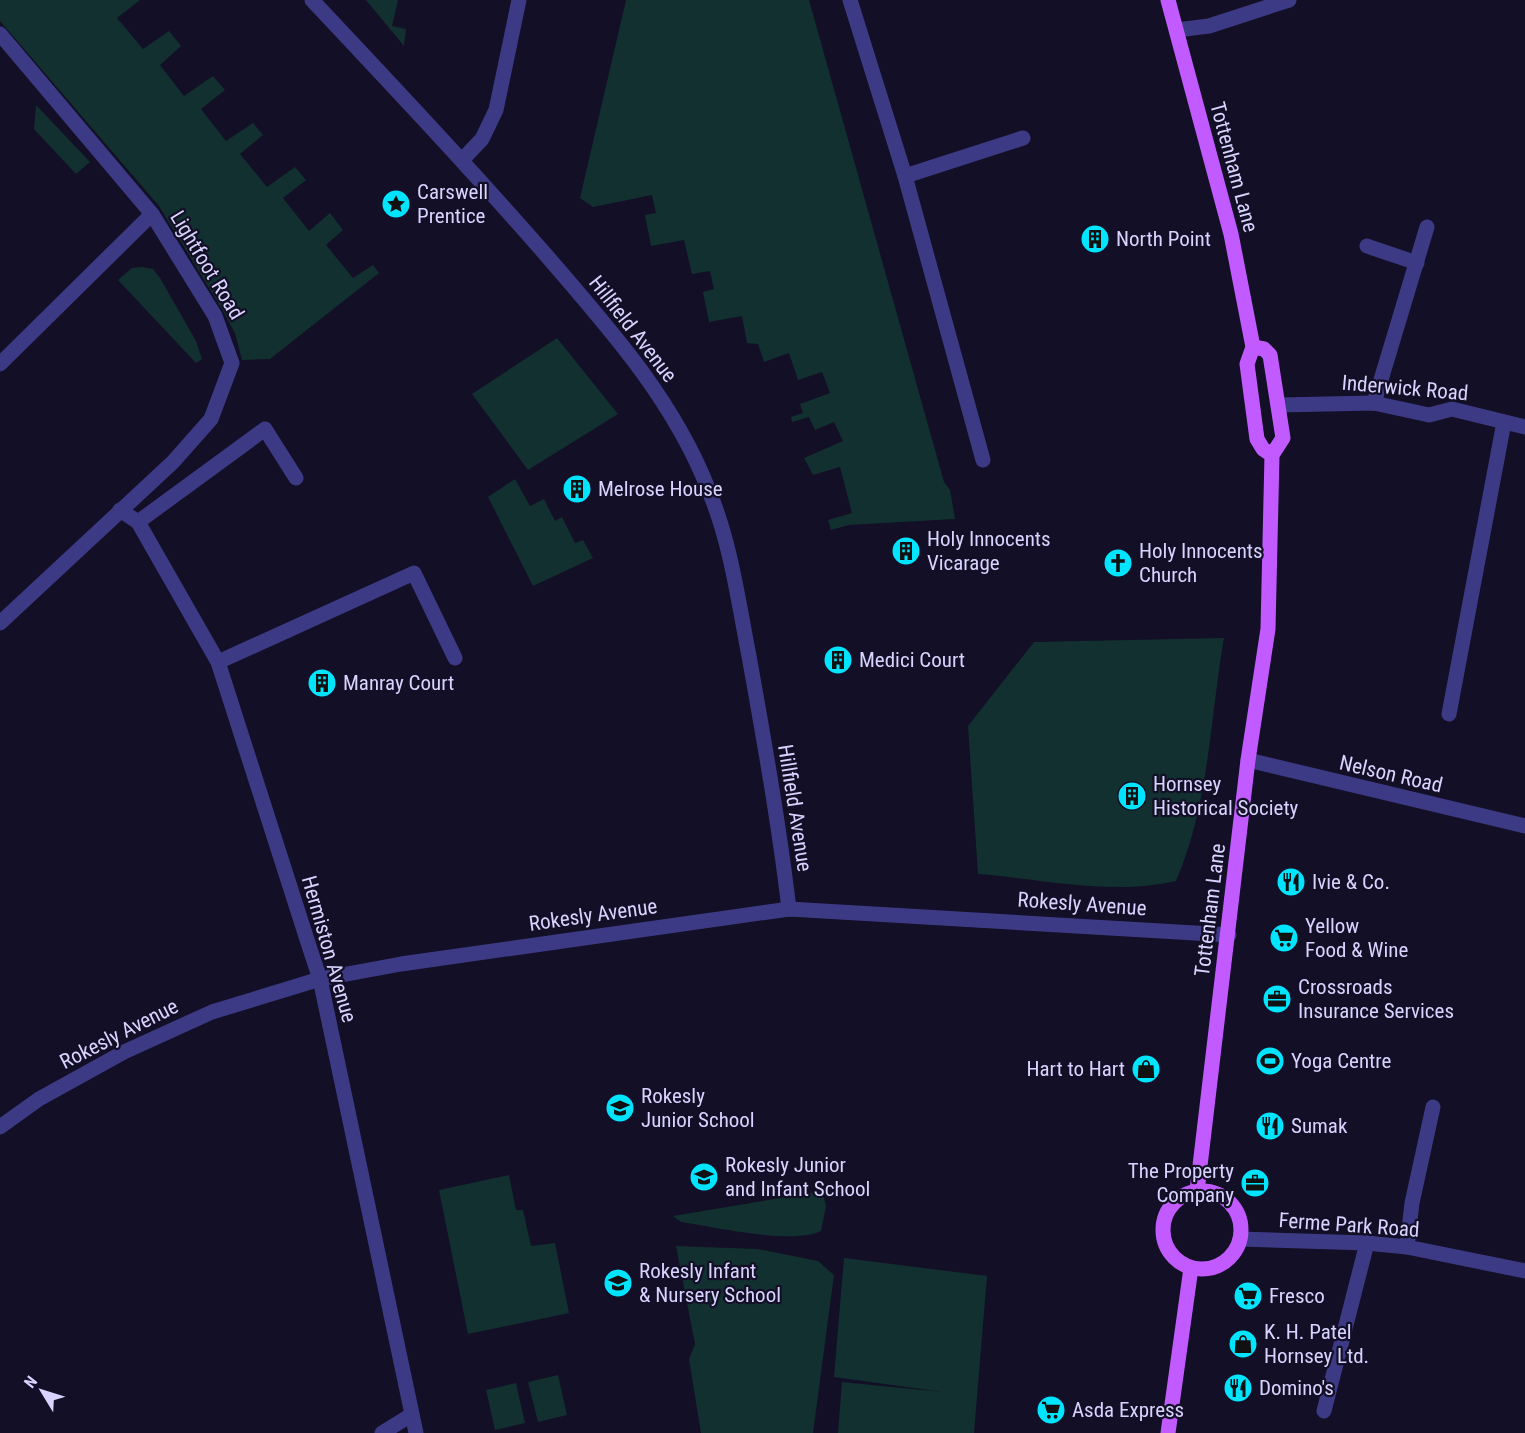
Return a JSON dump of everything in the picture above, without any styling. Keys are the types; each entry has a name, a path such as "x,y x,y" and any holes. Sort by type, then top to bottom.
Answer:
{"main road":[{"name":"Tottenham Lane","path":"1168,0 1230,234 1253,347 1247,364 1257,439 1263,449 1272,455"},
{"name":"Tottenham Lane","path":"1197,1191 1248,760 1268,629 1272,455 1283,438 1280,405 1270,355 1264,349 1253,347"},
{"path":"1197,1191 1211,1192 1224,1197 1236,1210 1241,1223 1240,1239 1232,1256 1219,1266 1206,1269 1191,1268 1170,1253 1164,1242 1163,1225 1174,1202 1184,1195 1197,1191"},
{"path":"1168,1433 1191,1268"}],"street":[{"name":"Hillfield Avenue","path":"312,0 463,159 645,372 687,443 709,488 726,537 760,715 789,909"},
{"path":"463,159 482,139 496,110 519,0"},
{"path":"850,0 905,176 983,460"},
{"path":"1177,30 1209,26 1288,0"},
{"name":"Lightfoot Road","path":"0,623 173,462 211,419 232,363 215,316 152,214 2,39"},
{"path":"905,176 1023,138"},
{"path":"0,364 152,214"},
{"path":"1374,403 1427,227"},
{"path":"1367,246 1417,263"},
{"name":"Inderwick Road","path":"1280,405 1374,403 1429,415 1452,409 1525,427"},
{"path":"1449,714 1503,422"},
{"path":"138,522 265,429 296,478"},
{"name":"Hermiston Avenue","path":"120,510 138,522 218,662 320,979 416,1433"},
{"path":"218,662 414,573 455,658"},
{"name":"Nelson Road","path":"1248,760 1525,826"},
{"name":"Rokesly Avenue","path":"0,1127 39,1099 123,1052 212,1012 320,979 400,964 789,909 1228,935"},
{"path":"1407,1247 1412,1203 1433,1107"},
{"name":"Ferme Park Road","path":"1240,1239 1367,1243 1407,1247 1525,1272"},
{"path":"1324,1411 1367,1243"},
{"path":"382,1433 411,1415"}],"green space":[{"path":"0,0 140,0 117,18 143,49 169,31 181,46 160,65 184,96 213,76 225,90 201,109 226,141 253,123 263,135 240,154 267,187 295,167 306,180 283,198 309,231 330,213 343,230 326,245 353,278 373,265 379,273 270,359 242,360 235,333 159,206 0,21"},
{"path":"366,0 398,0 392,26 406,29 404,46"},
{"path":"626,0 809,0 944,482 950,490 955,519 849,525 831,530 828,520 852,513 840,467 813,475 804,458 843,441 834,422 815,430 809,417 792,422 791,417 803,413 800,404 830,393 822,372 798,380 789,353 764,362 758,344 747,343 742,316 709,322 703,292 714,289 710,271 692,274 684,240 651,246 645,215 656,213 652,195 593,207 580,198"},
{"path":"36,105 90,162 76,174 34,129"},
{"path":"132,268 153,269 160,278 196,341 202,359 196,363 118,280"},
{"path":"557,338 618,414 528,470 472,394"},
{"path":"515,479 530,506 544,499 555,521 562,517 575,543 583,540 593,558 533,586 488,497"},
{"path":"1224,638 1202,792 1187,852 1176,881 1152,885 1103,887 978,874 968,726 1034,642"},
{"path":"509,1175 516,1210 523,1210 531,1246 555,1243 569,1313 468,1334 439,1190"},
{"path":"822,1191 826,1206 821,1231 808,1235 753,1234 681,1222 673,1216"},
{"path":"676,1246 758,1249 818,1261 834,1275 813,1433 701,1433 689,1359 695,1344"},
{"path":"844,1258 987,1276 974,1433 838,1433 842,1382 943,1392 834,1377"},
{"path":"558,1375 567,1415 538,1422 528,1382"},
{"path":"516,1383 525,1423 495,1430 486,1390"}],"place":[{"name":"Carswell Prentice","path":"396,204"},
{"name":"North Point","path":"1095,239"},
{"name":"Melrose House","path":"577,489"},
{"name":"Holy Innocents Vicarage","path":"906,551"},
{"name":"Holy Innocents Church","path":"1118,563"},
{"name":"Medici Court","path":"838,660"},
{"name":"Manray Court","path":"322,683"},
{"name":"Hornsey Historical Society","path":"1132,796"},
{"name":"Ivie & Co.","path":"1291,882"},
{"name":"Yellow Food & Wine","path":"1284,938"},
{"name":"Crossroads Insurance Services","path":"1277,999"},
{"name":"Yoga Centre","path":"1270,1061"},
{"name":"Hart to Hart","path":"1146,1069"},
{"name":"Rokesly Junior School","path":"620,1108"},
{"name":"Sumak","path":"1270,1126"},
{"name":"Rokesly Junior and Infant School","path":"704,1177"},
{"name":"The Property Company","path":"1255,1183"},
{"name":"Rokesly Infant & Nursery School","path":"618,1283"},
{"name":"Fresco","path":"1248,1296"},
{"name":"K. H. Patel Hornsey Ltd.","path":"1243,1344"},
{"name":"Domino's","path":"1238,1388"},
{"name":"Asda Express","path":"1051,1410"}]}
